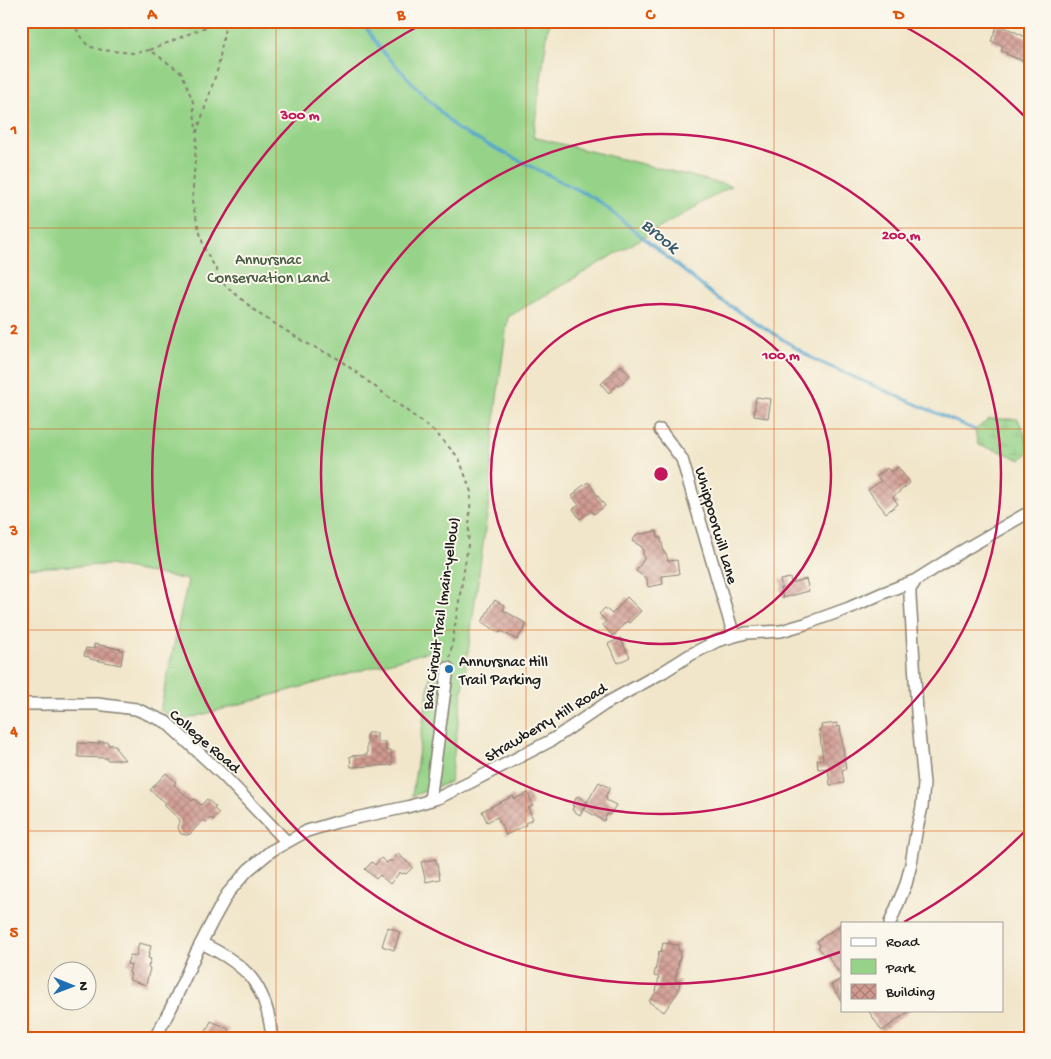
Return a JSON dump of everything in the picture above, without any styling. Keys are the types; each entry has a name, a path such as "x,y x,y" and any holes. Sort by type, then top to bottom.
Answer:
{"street":[{"name":"Whippoorwill Lane","path":"660,430 682,459 734,636"},
{"name":"Strawberry Hill Road","path":"155,1038 201,943 228,893 248,870 271,851 307,831 438,798 552,740 605,704 717,641 746,633 781,631 849,608 916,580 962,551 1024,516 1030,515"},
{"path":"890,922 912,864 924,784 917,712 910,596 910,589 916,580"},
{"name":"Bay Circuit Trail (main-yellow)","path":"430,800 448,668"},
{"name":"College Road","path":"21,704 97,704 136,710 166,722 224,776 287,842"},
{"path":"201,943 221,952 236,963 248,973 258,986 265,1000 272,1038"}],"path":[{"path":"73,21 80,36 88,46 102,50 133,53 150,50 220,21"},
{"name":"Bay Circuit Trail (main-yellow)","path":"226,21 218,68 197,132 192,202 204,248 225,285 259,314 306,343 337,358 434,432 459,458 471,492 468,545 448,668"},
{"path":"150,50 182,73 193,102 197,132"}],"green space":[{"name":"Annursnac Conservation Land","path":"21,21 549,21 533,137 731,186 508,317 496,405 489,501 450,782 412,796 434,650 180,721 160,710 188,580 109,565 21,568"},
{"path":"989,419 1018,419 1029,451 1021,460 978,445 975,430"}],"building":[{"path":"998,24 1030,39 1030,64 1006,54 1001,51 1003,46 991,41"},
{"path":"621,365 630,375 609,393 601,384"},
{"path":"756,397 771,399 768,418 754,416"},
{"path":"898,467 910,483 893,497 898,504 886,513 868,490 881,481 877,476 887,468 891,472"},
{"path":"588,482 605,506 594,514 592,511 580,519 573,509 579,505 572,496"},
{"path":"657,531 668,561 677,560 679,574 662,576 663,584 648,587 647,579 636,571 644,559 642,547 632,541 638,533"},
{"path":"790,578 791,583 806,579 809,591 783,598 780,580"},
{"path":"627,597 641,611 629,623 627,621 613,636 603,625 606,621 599,614 605,608 612,614"},
{"path":"495,600 505,606 503,610 527,624 517,640 501,631 500,633 482,622"},
{"path":"620,638 630,657 618,663 608,644"},
{"path":"94,644 123,650 121,665 84,656 86,648 94,649"},
{"path":"837,723 837,727 840,726 846,769 842,770 844,783 830,785 828,768 818,769 817,760 823,759 819,729 822,729 821,725"},
{"path":"367,733 377,733 377,742 386,742 386,751 391,750 392,765 351,767 350,756 367,755"},
{"path":"99,742 108,742 108,745 116,745 116,749 125,760 78,757 78,743 99,744"},
{"path":"166,773 176,782 174,785 192,801 194,799 201,805 207,799 216,807 214,809 219,813 213,820 210,818 206,822 203,820 190,834 181,834 178,828 180,820 164,805 166,803 150,790"},
{"path":"599,782 610,788 605,797 607,798 606,800 616,805 610,815 607,814 604,821 583,809"},
{"path":"528,793 533,805 528,808 533,819 525,823 526,825 506,835 497,817 487,822 482,811 513,796 514,799"},
{"path":"577,796 587,802 580,815 572,810"},
{"path":"398,854 413,867 406,874 400,872 390,884 380,875 376,879 365,869 372,862 375,865 381,858 387,863 390,860 391,862"},
{"path":"436,859 440,879 426,882 421,862"},
{"path":"841,925 841,976 826,953 824,955 818,947 820,946 817,941"},
{"path":"388,927 400,932 394,950 382,946"},
{"path":"139,943 151,946 148,958 151,959 148,967 150,968 146,985 129,980 131,965 127,964 130,955 136,956"},
{"path":"663,943 679,945 678,950 681,951 675,981 680,982 678,992 664,1012 649,1002 656,992 659,977 654,976 659,951 661,952"},
{"path":"841,979 841,1000 831,985"},
{"path":"869,1012 908,1012 882,1031"},
{"path":"211,1021 229,1029 225,1038 203,1038"}],"waterway":[{"name":"Brook","path":"361,21 382,51 457,129 596,199 713,295 815,360 975,430"}],"place":[{"name":"Annursnac Hill Trail Parking","path":"449,669"}]}
